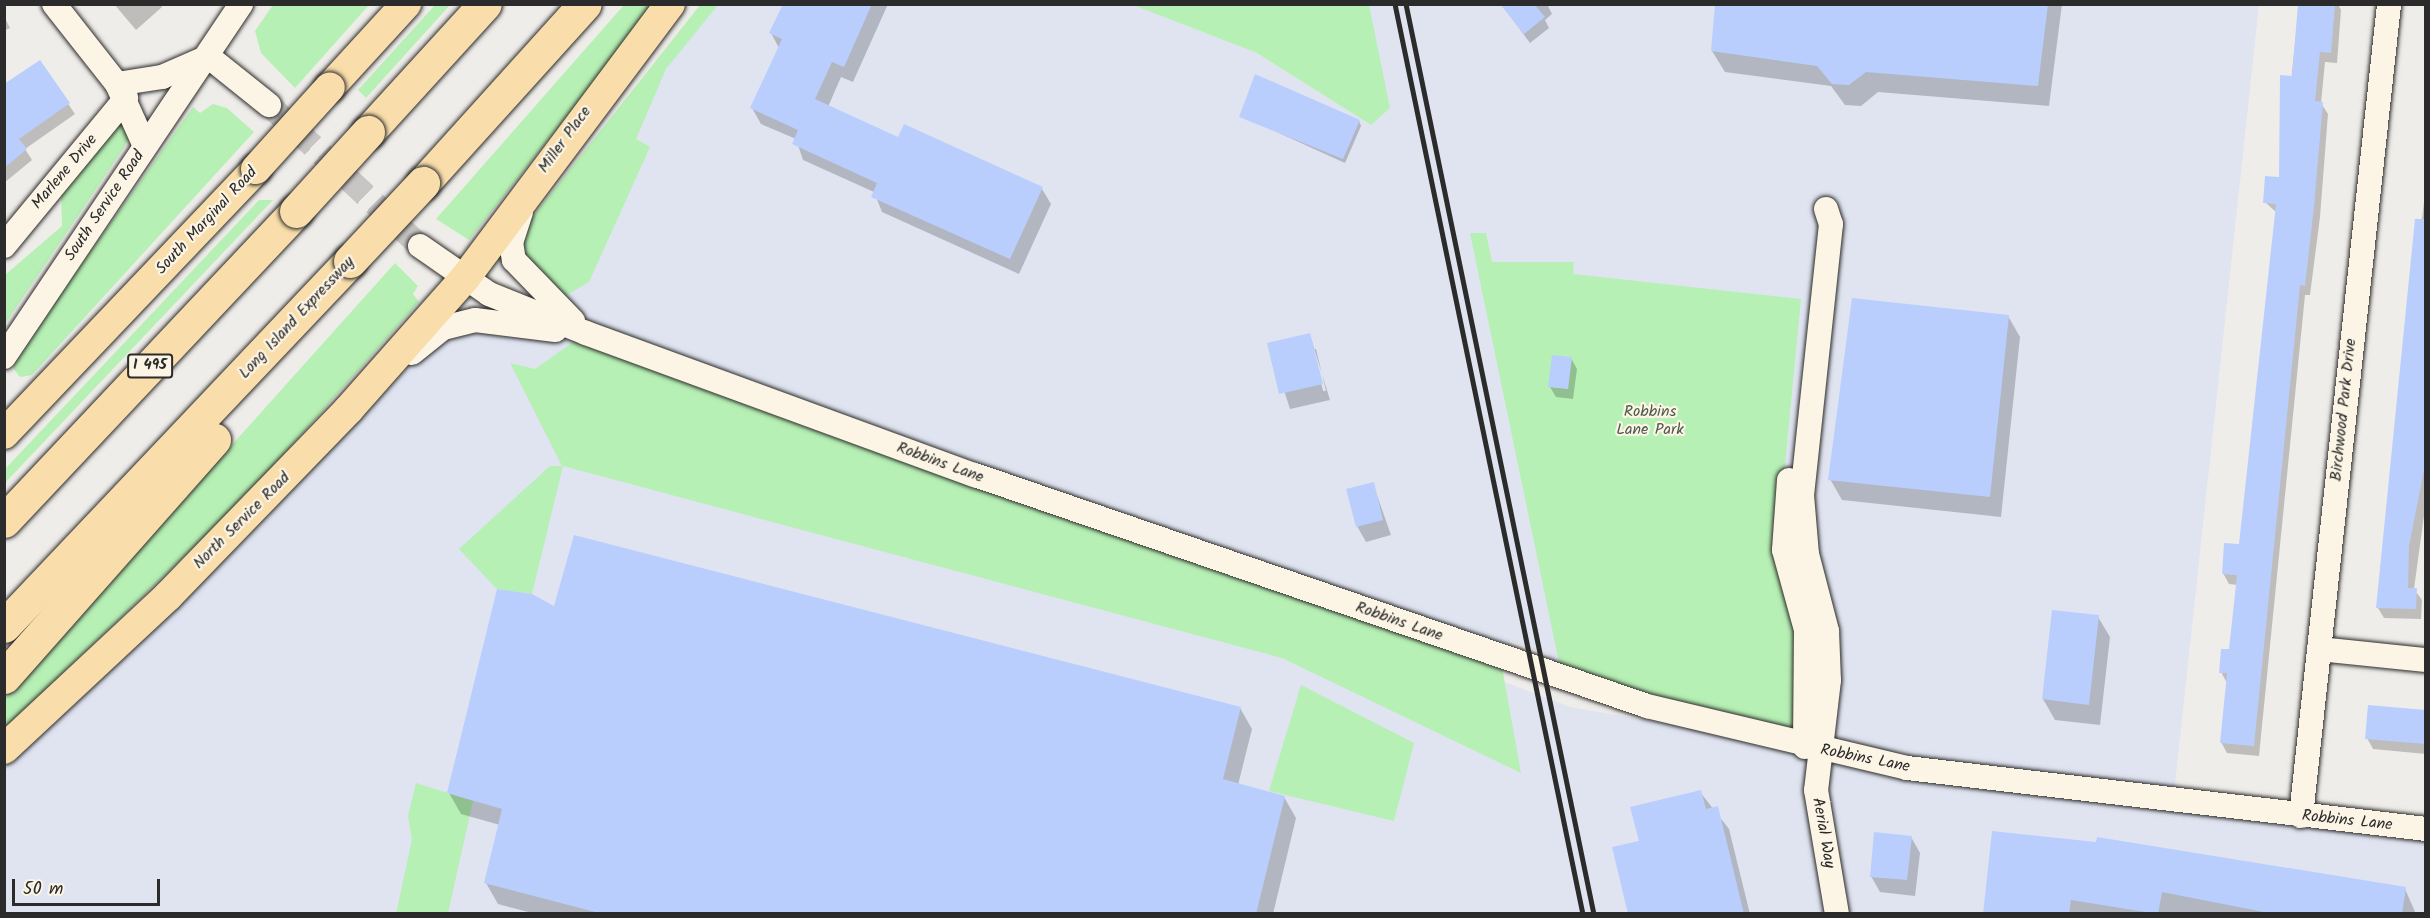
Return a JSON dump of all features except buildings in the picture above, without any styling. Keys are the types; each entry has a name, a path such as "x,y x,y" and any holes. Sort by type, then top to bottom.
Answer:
{"highway":[{"name":"I 495","path":"4,521 296,211 485,4"},
{"name":"Long Island Expressway","path":"4,626 282,334 585,4"},
{"path":"4,677 225,427 254,390 282,334"}],"main road":[{"name":"South Marginal Road","path":"4,434 256,169 406,4"},
{"name":"Miller Place","path":"465,278 562,144 670,4"},
{"name":"North Service Road","path":"4,749 168,596 349,409 465,278"}],"street":[{"path":"54,4 121,91 145,146"},
{"path":"121,91 209,57 241,4"},
{"name":"Birchwood Park Drive","path":"2301,816 2389,4"},
{"path":"209,57 269,105"},
{"name":"South Service Road","path":"4,357 145,146 209,57"},
{"name":"Marlene Drive","path":"4,246 48,191 121,91"},
{"path":"562,144 521,210 511,242 514,260 528,279 586,333"},
{"path":"1826,209 1831,225 1802,495 1807,554 1827,631 1814,750 1806,630 1784,550 1816,223 1826,209"},
{"name":"Robbins Lane","path":"420,246 489,294 586,333 975,475 1647,706 1814,750 2142,800 2426,829"},
{"path":"349,409 431,337 457,323 475,320 586,333"},
{"path":"2319,649 2426,660"},
{"name":"Aerial Way","path":"1814,750 1816,790 1837,914"}],"shaded area":[{"path":"704,5 1133,5 1257,53 1371,125 1369,5 2259,5 2173,803 2425,829 2425,913 5,914 5,746 430,329 553,324 541,283","holes":["649,356 1514,661 1510,640 1549,655 1553,674 1824,751 1570,707"]}],"green space":[{"path":"273,5 369,5 295,88 261,53 255,31"},
{"path":"435,5 450,5 366,98 358,90"},
{"path":"624,5 655,5 469,240 436,219"},
{"path":"700,5 718,5 666,69 636,139 650,147 589,282 565,296 552,293 531,279 518,235"},
{"path":"1133,5 1369,5 1390,108 1371,125 1257,53"},
{"path":"213,104 227,108 254,132 32,375 20,377 13,368 24,345 193,107 200,113"},
{"path":"123,117 132,130 125,146 5,324 5,275 62,226 61,194"},
{"path":"259,200 273,200 5,483 5,469"},
{"name":"Robbins Lane Park","path":"1470,233 1486,233 1492,262 1574,262 1573,274 1801,299 1777,548 1799,635 1793,744 1562,677"},
{"path":"395,263 418,286 413,294 419,302 246,497 5,729 5,698"},
{"path":"586,333 1500,656 1521,773 1282,658 563,466 532,594 497,589 459,549 550,466 562,466 510,363 535,369"},
{"path":"1301,685 1414,743 1394,821 1269,791"},
{"path":"416,783 473,801 448,913 396,914 412,839 408,816"}],"tunnel":[{"path":"269,105 420,246"}],"railway":[{"path":"1395,4 1583,914"},
{"path":"1406,4 1594,914"}]}
